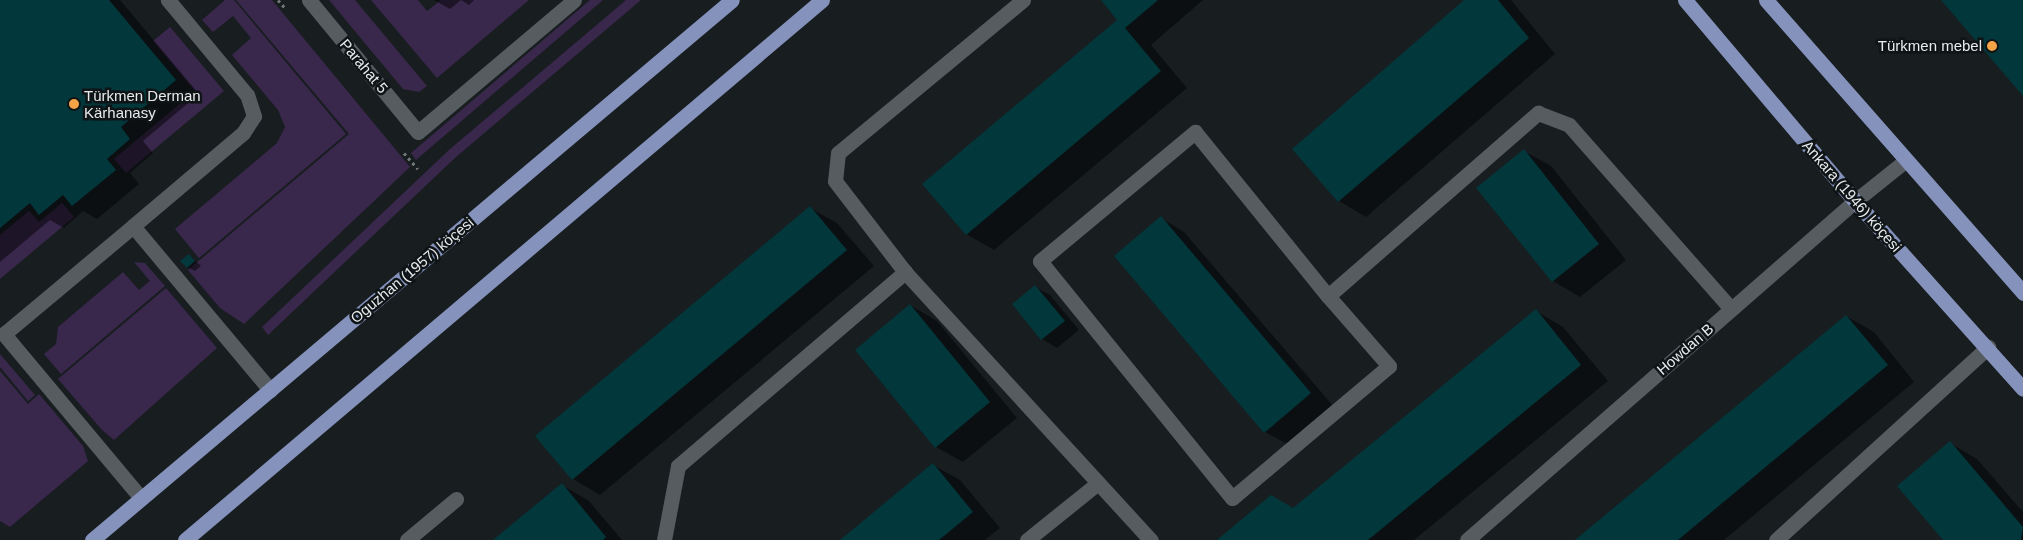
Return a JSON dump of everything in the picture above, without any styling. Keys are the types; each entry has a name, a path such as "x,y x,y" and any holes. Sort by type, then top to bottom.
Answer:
{"main road":[{"name":"Oguzhan (1957) köçesi","path":"92,540 732,0"},
{"path":"185,540 822,0"},
{"name":"Ankara (1946) köçesi","path":"1685,0 1854,201 1988,347 2023,389"},
{"path":"1766,0 2023,293"}],"lane":[{"path":"141,498 2,332 243,133 254,116 247,95 168,0"},
{"name":"Parahat 5","path":"309,0 418,132 574,0"},
{"path":"1023,0 838,153 835,181 905,272 1151,540"},
{"path":"1328,296 1538,113 1569,125 1731,309"},
{"path":"1195,132 1328,296 1389,366 1232,498 1040,261 1195,132"},
{"name":"Howdan B","path":"1467,540 1854,201 1906,161"},
{"path":"132,226 270,390"},
{"path":"664,540 678,466 905,272"},
{"path":"1776,540 1988,347"},
{"path":"1027,540 1098,484"},
{"path":"407,540 456,499"}],"shaded area":[{"path":"225,0 234,0 346,134 199,258 175,229 277,143 285,127 278,110 232,55 251,38 233,16 213,32 202,20"},
{"path":"236,0 272,0 410,167 244,324 220,308 188,270 349,134"},
{"path":"329,0 355,0 427,86 419,92 403,89"},
{"path":"371,0 418,0 427,11 441,0 529,0 437,78"},
{"path":"590,0 603,0 416,160 411,153"},
{"path":"626,0 641,0 456,157 268,335 262,327 450,149"},
{"path":"170,27 224,91 126,173 114,159 195,91 153,41"},
{"path":"62,203 74,217 0,279 0,235 29,211 39,222"},
{"path":"134,262 145,263 165,286 61,374 44,354 56,344 58,327 123,272 139,290 150,281"},
{"path":"166,288 217,348 114,440 102,430 58,379"},
{"path":"0,354 35,395 28,401 0,367"},
{"path":"0,371 28,404 39,394 83,446 88,461 10,527 0,521"}],"building":[{"name":"Türkmen Derman Kärhanasy","path":"0,0 109,0 176,80 121,127 130,139 107,159 116,170 72,206 63,195 39,215 30,203 0,228"},
{"path":"1101,0 1158,0 1125,28 1161,71 966,235 922,184 1117,20"},
{"path":"1464,0 1498,0 1529,38 1338,202 1292,149"},
{"path":"1941,0 2023,0 2023,96"},
{"path":"1524,149 1599,244 1552,282 1476,188"},
{"path":"810,206 847,250 572,480 535,436"},
{"path":"1161,216 1311,393 1264,433 1114,256"},
{"path":"189,254 195,261 187,268 180,261"},
{"path":"1035,285 1065,321 1041,340 1012,304"},
{"path":"910,304 990,402 935,448 855,350"},
{"path":"1536,309 1581,365 1368,540 1217,540 1271,495 1293,508"},
{"path":"1846,315 1888,365 1678,540 1575,540"},
{"path":"1950,441 2023,527 2021,540 1943,540 1897,486"},
{"path":"933,463 973,512 939,540 840,540"},
{"path":"562,483 606,537 603,540 493,540"}],"place":[{"name":"Türkmen mebel","path":"1992,46"},
{"name":"Türkmen Derman Kärhanasy","path":"74,104"}]}
